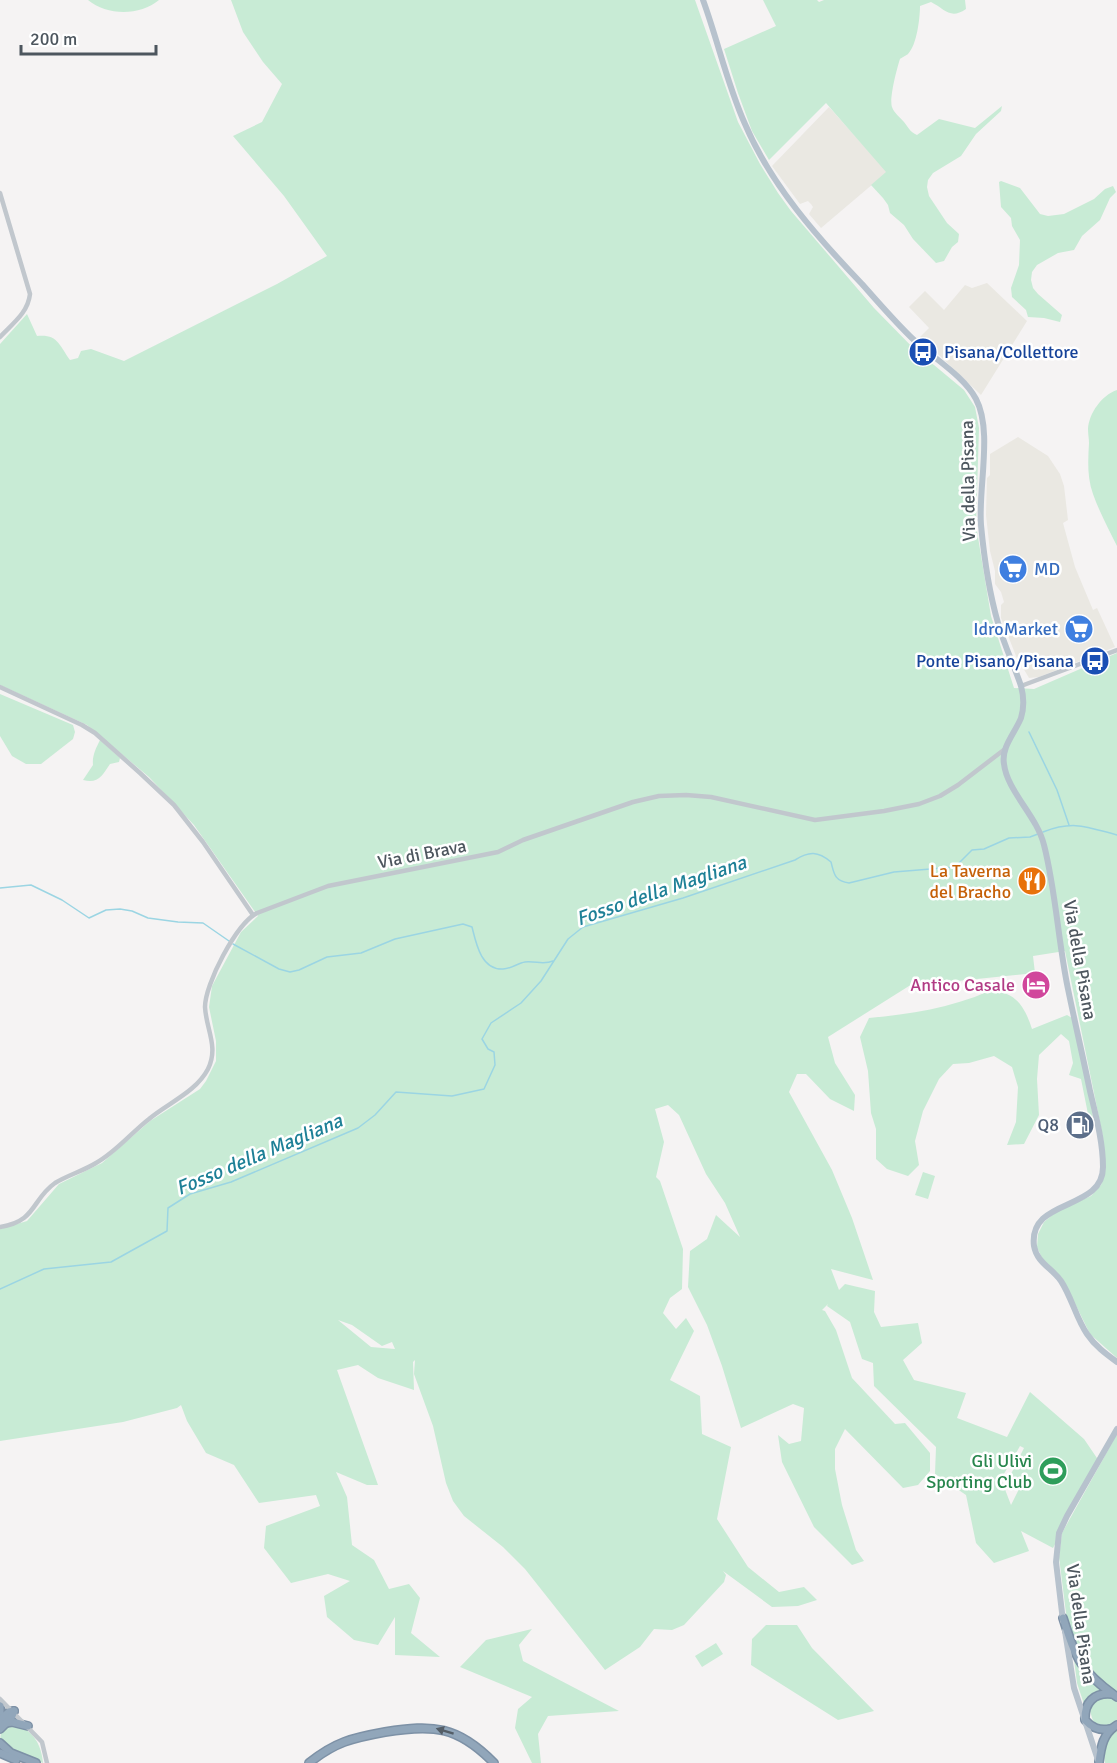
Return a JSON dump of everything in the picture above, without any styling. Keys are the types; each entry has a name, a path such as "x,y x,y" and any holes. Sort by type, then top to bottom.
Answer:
{"highway":[{"path":"1063,1618 1070,1642 1082,1666 1093,1679 1115,1696"},
{"path":"1114,1727 1098,1729 1086,1720 1086,1709 1091,1699 1101,1694 1115,1696"},
{"path":"0,1706 1,1723"},
{"path":"1,1723 12,1718 14,1711"},
{"path":"1,1723 12,1722 28,1726"},
{"path":"309,1763 328,1749 349,1739 421,1727 438,1729 466,1739 482,1750 494,1763"},
{"path":"1099,1762 1102,1742 1114,1727"},
{"path":"0,1743 13,1754 36,1763"},
{"path":"0,1753 24,1763"}],"main road":[{"name":"Via della Pisana","path":"703,0 744,123 777,183 847,269 914,340 965,385 978,401 984,422 981,518 991,591 998,624 1022,687 1023,700 1022,714 1005,749 1004,761 1006,773 1043,840 1064,970 1096,1118 1103,1167 1101,1179 1092,1192 1084,1198 1054,1210 1043,1219 1036,1230 1034,1244 1039,1259 1061,1282 1089,1337 1117,1362"},
{"name":"Via della Pisana","path":"1099,1762 1074,1688 1056,1562 1059,1533 1117,1429"}],"street":[{"path":"0,192 30,294 25,310 0,337"},
{"path":"1022,687 1117,650"},
{"path":"0,687 82,725 140,773 189,823 253,915"},
{"name":"Via di Brava","path":"0,1227 13,1224 27,1216 53,1185 98,1162 152,1116 187,1092 202,1078 211,1062 213,1052 213,1040 206,1010 207,991 233,940 253,915 324,887 498,852 522,840 633,802 659,796 711,797 815,820 919,804 940,796 958,785 1005,749"},
{"path":"0,1699 42,1742 47,1763"}],"shaded area":[{"path":"829,107 887,172 821,228 809,214 813,207 811,204 808,201 800,204 772,166"},
{"path":"987,283 1027,321 981,395 920,337 929,328 909,307 925,291 944,310 965,285 972,288"},
{"path":"1018,437 1048,456 1060,474 1064,486 1068,520 1063,523 1075,567 1093,610 1097,608 1115,647 1039,677 1029,678 1016,656 1001,618 1001,605 1004,602 995,584 986,515 990,454"}],"green space":[{"path":"88,0 159,0 143,9 124,12 104,9"},
{"path":"231,0 695,0 738,122 778,193 874,308 923,358 964,390 975,407 979,428 976,525 991,616 1014,688 1034,689 1117,653 1117,1358 1090,1334 1063,1279 1042,1258 1037,1247 1038,1234 1044,1222 1057,1211 1091,1196 1101,1185 1105,1171 1103,1137 1065,951 1033,956 1035,973 909,986 828,1037 835,1063 855,1095 854,1111 830,1099 806,1074 797,1074 789,1092 832,1170 852,1218 873,1280 831,1269 839,1290 845,1284 875,1291 874,1312 881,1327 918,1323 922,1343 903,1360 914,1380 966,1393 957,1418 1007,1437 1030,1392 1084,1439 1099,1461 1053,1548 1021,1531 1029,1551 994,1563 976,1543 966,1495 935,1474 936,1447 874,1386 873,1363 862,1359 850,1322 827,1306 828,1304 822,1310 825,1311 836,1330 852,1378 895,1424 905,1423 930,1453 930,1471 918,1485 903,1488 845,1429 835,1449 835,1469 842,1505 856,1550 864,1561 852,1565 814,1527 782,1462 778,1435 789,1444 801,1441 804,1408 793,1404 741,1428 707,1325 688,1287 690,1251 707,1239 716,1215 740,1237 725,1203 706,1174 679,1115 668,1105 655,1109 664,1142 656,1177 660,1181 683,1249 682,1289 670,1298 663,1313 676,1329 686,1318 694,1331 670,1380 700,1396 702,1434 731,1447 717,1519 748,1567 779,1592 804,1587 817,1600 798,1606 772,1607 723,1571 726,1575 724,1582 684,1625 672,1630 654,1629 640,1647 605,1670 525,1569 503,1547 464,1516 453,1501 446,1483 433,1426 414,1374 415,1360 413,1362 414,1390 378,1378 358,1365 337,1370 378,1485 367,1485 336,1472 347,1497 352,1545 374,1560 389,1589 409,1584 420,1598 411,1633 440,1657 395,1655 395,1617 378,1645 354,1640 327,1617 324,1596 350,1581 328,1574 291,1583 264,1548 266,1526 320,1506 316,1495 259,1503 234,1465 206,1453 187,1421 181,1405 123,1422 0,1441 0,1229 27,1221 59,1184 102,1163 150,1121 200,1089 216,1061 216,1041 209,1007 212,986 241,932 258,916 194,825 149,777 87,725 0,685 0,344 27,314 37,336 54,339 70,360 78,358 81,351 91,349 124,361 277,284 327,256 284,196 233,136 262,122 282,84 263,62 243,32","holes":["338,1320 352,1325 382,1346 392,1342 395,1349 371,1347","1020,1446 1024,1448 1007,1482 1019,1489 1011,1505 1001,1479"]},
{"path":"763,0 817,0 819,2 824,0 965,0 966,9 956,14 931,2 920,6 916,38 908,54 900,59 891,103 894,111 917,135 939,119 975,128 1002,106 1001,111 976,134 961,156 933,173 928,180 929,196 947,223 959,234 958,242 952,247 944,261 936,263 913,239 904,225 890,213 888,205 871,185 886,172 826,103 769,160 752,131 724,49 776,26"},
{"path":"999,182 1020,188 1040,214 1048,216 1064,214 1094,199 1105,189 1113,186 1116,192 1110,198 1100,220 1082,236 1074,250 1058,253 1037,265 1032,272 1033,288 1062,315 1060,322 1028,317 1026,310 1012,297 1011,288 1019,265 1020,240 1012,226 1011,218 1001,207"},
{"path":"1117,390 1117,546 1091,488 1088,469 1088,429 1097,405 1111,392"},
{"path":"0,694 73,725 75,732 73,739 41,764 26,764 12,756 0,736"},
{"path":"100,740 120,758 119,762 110,764 96,780 83,780 93,765"},
{"path":"989,991 1006,993 1018,1001 1032,1029 1067,1015 1072,1018 1093,1117 1088,1114 1081,1079 1069,1075 1073,1063 1069,1041 1061,1034 1039,1055 1037,1079 1039,1115 1024,1144 1007,1145 1016,1122 1018,1087 1012,1067 994,1056 969,1063 953,1064 939,1079 923,1111 915,1141 919,1165 908,1176 887,1169 876,1159 876,1129 871,1113 868,1071 860,1037 869,1018 930,1009 960,1002"},
{"path":"923,1172 935,1176 928,1199 915,1195"},
{"path":"1117,1434 1117,1693 1097,1679 1078,1654 1067,1621 1059,1557 1062,1533"},
{"path":"766,1625 797,1625 812,1648 874,1711 838,1720 751,1665 752,1639"},
{"path":"532,1629 519,1645 523,1661 619,1711 548,1716 538,1734 541,1763 532,1763 515,1728 518,1709 532,1697 460,1667 486,1640"},
{"path":"716,1643 723,1654 702,1667 695,1656"},
{"path":"1074,1659 1086,1676 1104,1691 1093,1693 1084,1704 1077,1683"},
{"path":"1108,1695 1117,1700 1117,1721 1102,1726 1093,1721 1090,1711 1095,1700"},
{"path":"16,1724 36,1739 43,1763 11,1751 0,1740 1,1732 7,1725"},
{"path":"1117,1728 1117,1763 1105,1763 1106,1744"}],"waterway":[{"path":"1029,732 1057,790 1069,825"},
{"name":"Fosso della Magliana","path":"1043,832 1063,826 1080,826 1117,835"},
{"name":"Fosso della Magliana","path":"0,1289 44,1269 111,1262 167,1231 168,1208 190,1194 231,1182 358,1128 375,1115 396,1092 452,1096 484,1089 495,1065 494,1052 488,1049 482,1039 491,1023 521,1003 541,981 568,939 583,927 683,898 809,854 818,854 826,858 831,862 838,878 849,883 894,872 955,867 972,850 984,849 1009,838 1030,837 1038,834"},
{"path":"0,888 31,885 62,900 89,918 106,910 120,909 148,918 203,923 229,941"},
{"path":"233,944 279,969 290,972 327,957 361,953 395,939 463,924 472,927 481,954 489,965 496,968 506,969 525,962 553,961"}],"place":[{"name":"Pisana/Collettore","path":"923,352"},
{"name":"MD","path":"1013,569"},
{"name":"IdroMarket","path":"1079,629"},
{"name":"Ponte Pisano/Pisana","path":"1095,661"},
{"name":"La Taverna del Bracho","path":"1032,881"},
{"name":"Antico Casale","path":"1036,985"},
{"name":"Q8","path":"1080,1125"},
{"name":"Gli Ulivi Sporting Club","path":"1053,1471"}]}
